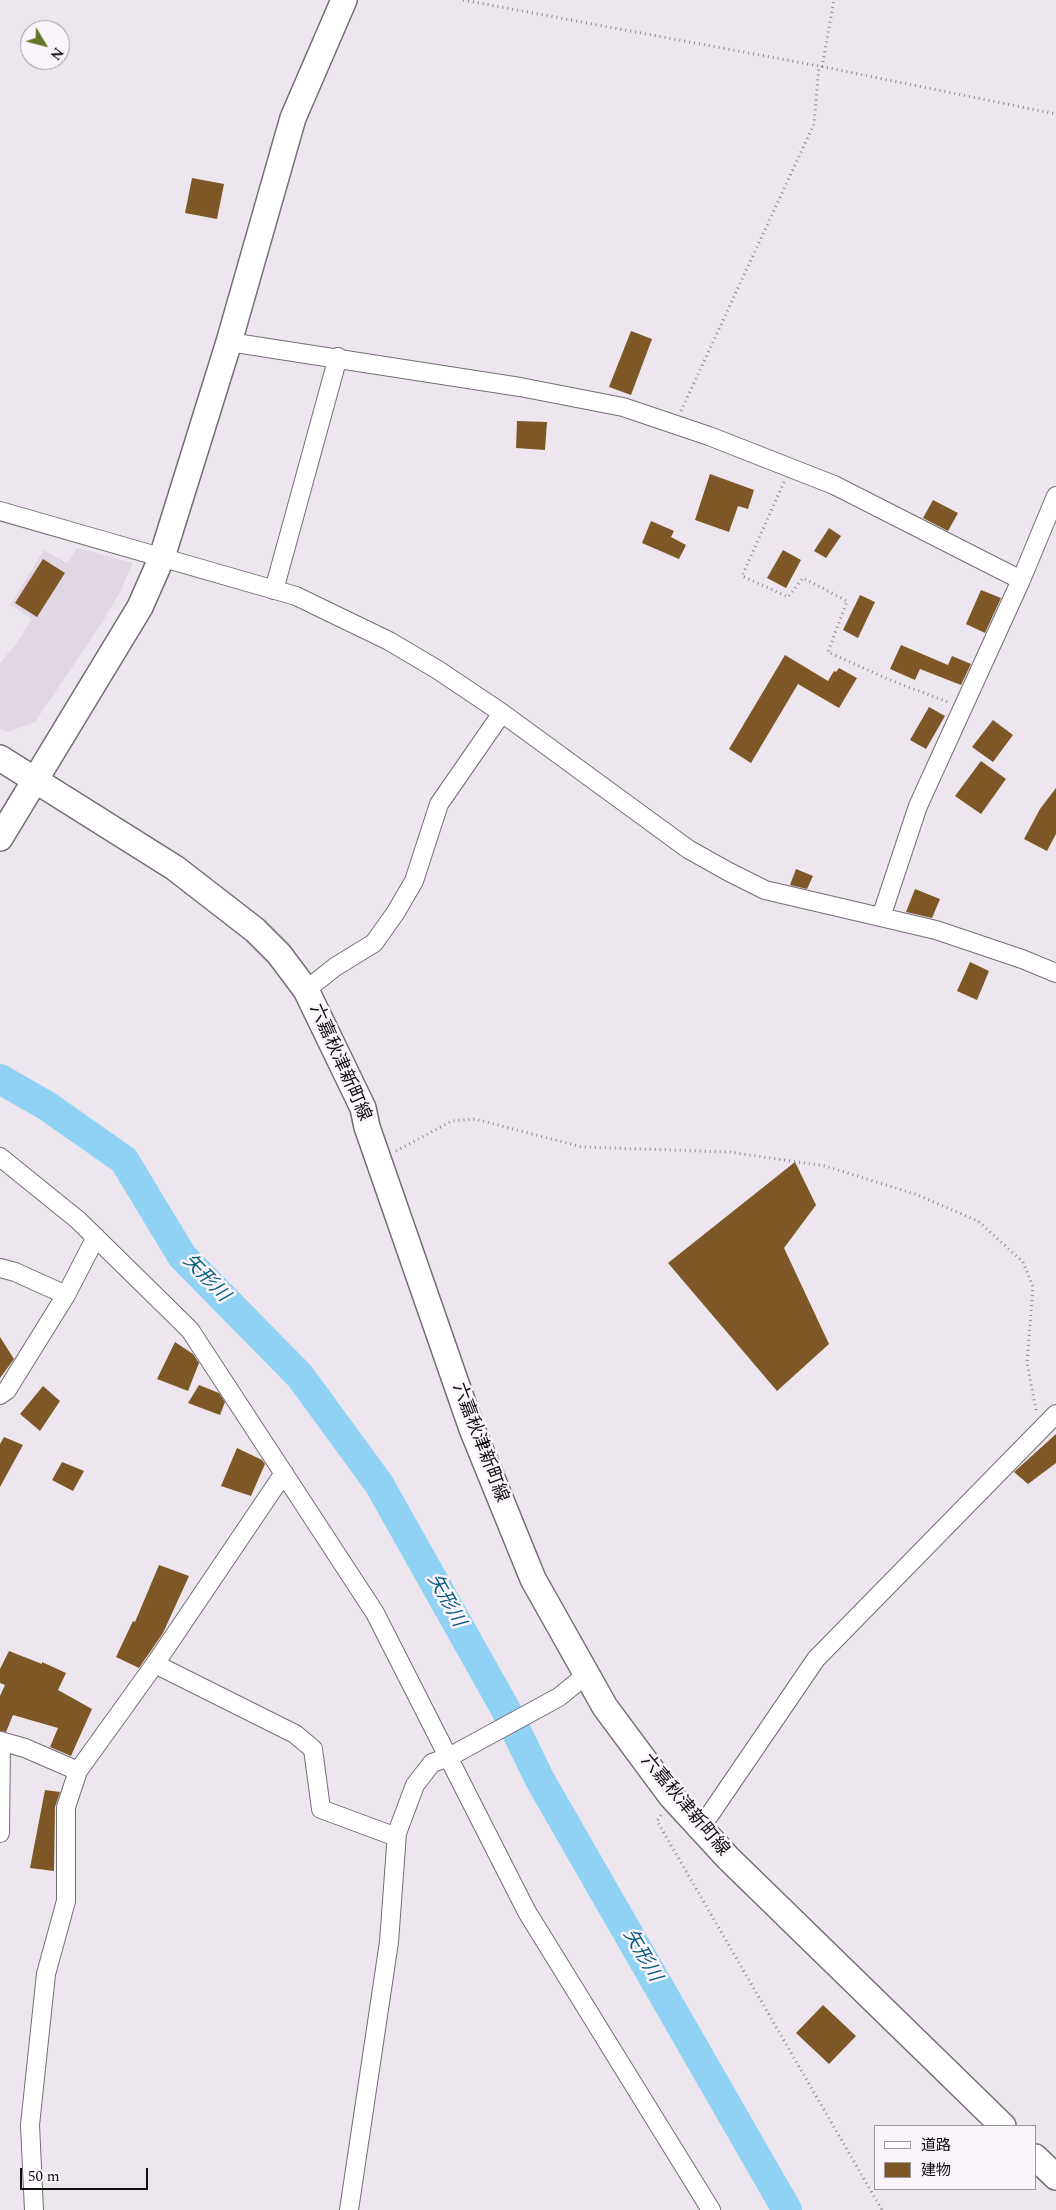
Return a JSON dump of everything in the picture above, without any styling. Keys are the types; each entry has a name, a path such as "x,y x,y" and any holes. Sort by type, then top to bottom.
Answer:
{"main road":[{"path":"0,838 140,606 162,557 229,342 293,118 344,0"},
{"name":"六嘉秋津新町線","path":"0,758 174,868 256,930 279,954 306,990 363,1108 472,1430 533,1580 605,1707 670,1796 700,1829 779,1910 1002,2125"},
{"path":"1036,2158 1056,2177"}],"street":[{"path":"229,342 338,357 520,387 623,407 675,424 834,485 1021,580"},
{"path":"274,590 338,357"},
{"path":"882,917 918,806 1021,580 1056,496"},
{"path":"0,511 296,596 389,641 438,670 502,713 688,849 765,890 936,930 1056,973"},
{"path":"306,990 335,967 374,943 380,935 414,881 439,804 502,713"},
{"path":"1,1159 78,1220 190,1330 375,1613 527,1912 711,2210"},
{"path":"0,1395 7,1390 66,1295 96,1237"},
{"path":"0,1268 15,1272 66,1295"},
{"path":"700,1829 816,1660 1056,1414"},
{"path":"34,2210 31,2116 46,1974 66,1902 66,1808 78,1772 155,1664 284,1473"},
{"path":"155,1664 295,1734 313,1749 321,1809 391,1835 397,1833"},
{"path":"349,2210 389,1942 397,1833 415,1785 432,1763 449,1756 559,1697 586,1675"},
{"path":"0,1833 1,1741 25,1748 78,1772"}],"path":[{"path":"463,0 821,66 1056,114"},
{"path":"675,424 814,124 821,66 834,0"},
{"path":"790,467 742,576 788,596 803,578 847,600 828,652 890,680 963,707"},
{"path":"380,1159 452,1121 475,1119 531,1135 600,1149 729,1152 825,1166 916,1194 978,1221 1023,1262 1033,1287 1027,1363 1040,1429"},
{"path":"670,1796 657,1821 882,2210"}],"shaded area":[{"path":"77,548 133,563 119,594 101,624 35,722 8,732 0,728 0,663 16,644 32,619 10,605 44,550 67,563"}],"building":[{"path":"192,178 224,184 217,219 185,213"},
{"path":"631,331 652,339 631,395 609,387"},
{"path":"517,421 547,422 545,450 516,448"},
{"path":"710,474 754,490 748,509 738,506 729,532 695,520"},
{"path":"933,500 958,513 948,531 923,518"},
{"path":"651,521 674,531 671,537 686,545 679,559 642,543"},
{"path":"829,528 841,536 826,558 814,551"},
{"path":"783,550 801,560 786,588 767,578"},
{"path":"43,559 65,573 37,617 15,603"},
{"path":"981,590 1001,598 985,633 966,624"},
{"path":"860,595 875,602 858,638 843,630"},
{"path":"901,645 948,665 952,656 971,664 961,685 920,669 915,680 890,669"},
{"path":"785,655 828,681 834,671 836,672 839,668 857,678 839,708 798,684 751,763 729,749"},
{"path":"929,707 945,716 926,749 910,740"},
{"path":"993,720 1013,735 993,762 972,747"},
{"path":"981,761 1006,779 981,814 955,796"},
{"path":"1056,788 1056,834 1047,851 1024,839 1040,809"},
{"path":"796,869 813,876 807,889 790,885"},
{"path":"915,889 940,899 932,918 906,912"},
{"path":"970,962 989,971 977,1000 957,991"},
{"path":"795,1162 816,1205 784,1248 829,1344 777,1391 668,1263"},
{"path":"0,1337 14,1359 0,1378"},
{"path":"175,1342 193,1354 199,1363 188,1391 157,1379"},
{"path":"199,1385 219,1393 225,1402 220,1415 188,1403"},
{"path":"43,1386 60,1401 40,1431 20,1414"},
{"path":"1056,1434 1056,1463 1028,1484 1014,1472"},
{"path":"4,1437 23,1445 0,1487 0,1444"},
{"path":"237,1448 262,1460 265,1464 251,1496 221,1486"},
{"path":"62,1462 84,1471 73,1491 52,1480"},
{"path":"159,1565 189,1576 163,1633 139,1668 116,1657 133,1621 135,1622"},
{"path":"9,1651 42,1664 42,1662 66,1673 58,1690 92,1709 71,1756 50,1747 58,1728 13,1715 6,1732 0,1731 0,1696 5,1685 0,1683 0,1669"},
{"path":"45,1790 60,1792 55,1807 54,1871 30,1868"},
{"path":"823,2005 856,2036 829,2064 796,2033"}],"waterway":[{"name":"矢形川","path":"0,1079 47,1106 124,1160 182,1256 300,1376 379,1484 506,1710 540,1780 787,2210"}]}
